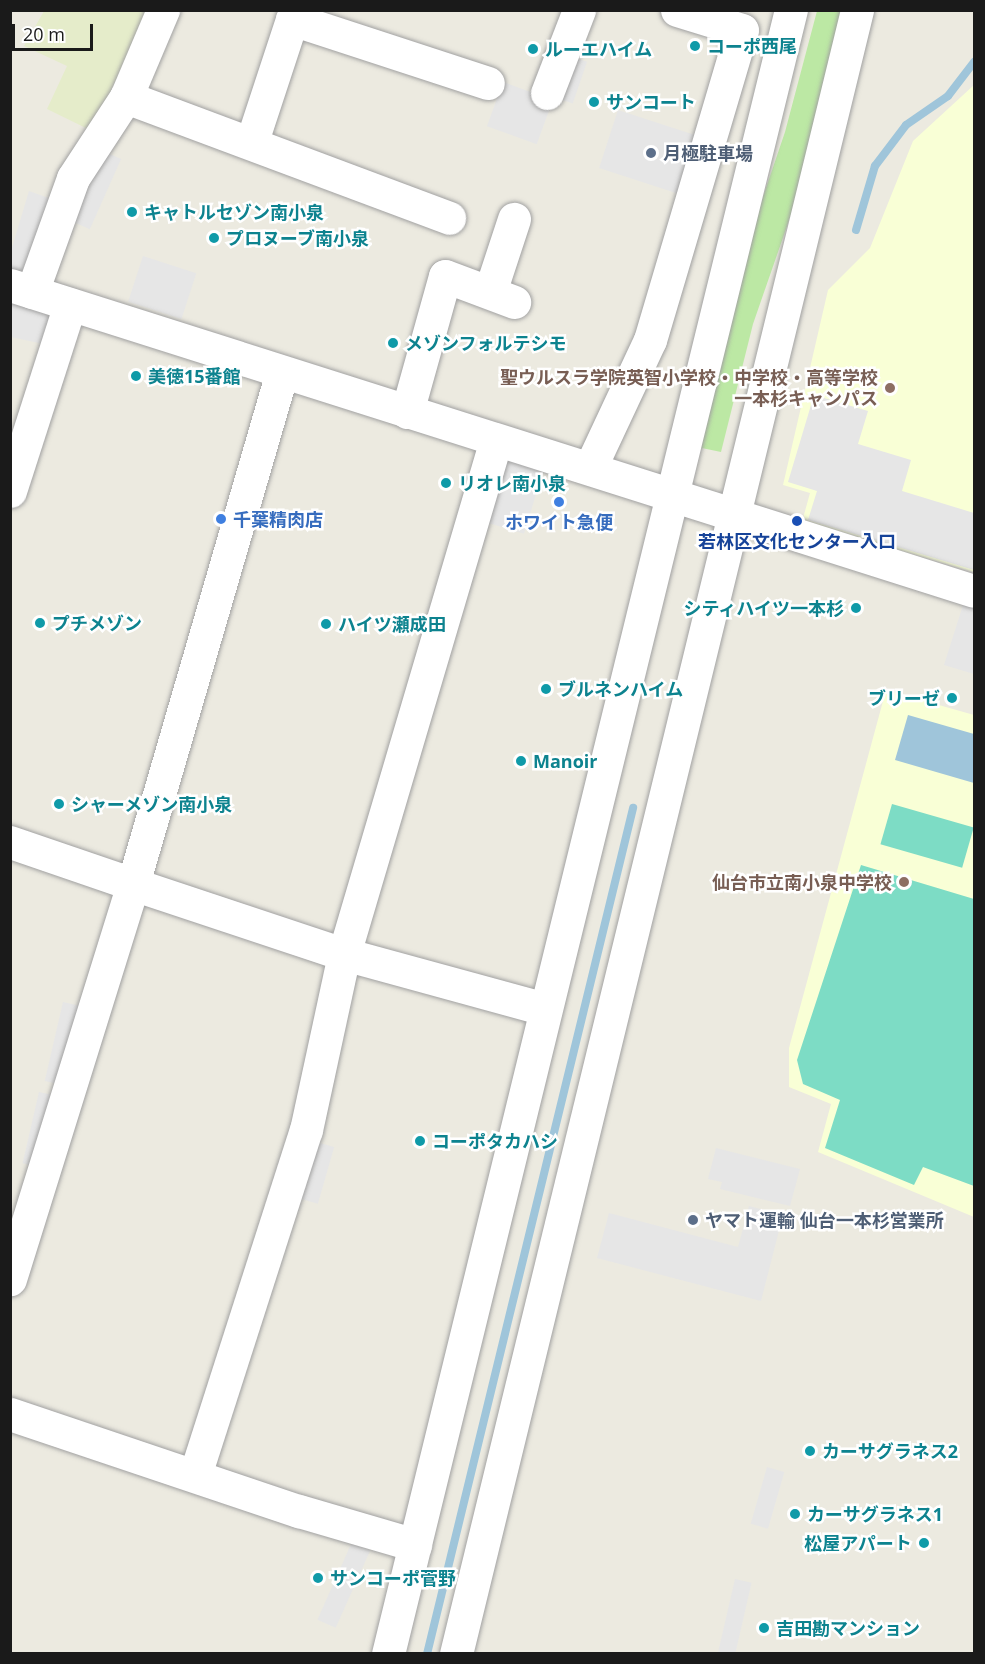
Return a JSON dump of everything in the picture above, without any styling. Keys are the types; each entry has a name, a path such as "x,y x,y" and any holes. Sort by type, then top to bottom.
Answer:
{"street":[{"path":"163,10 126,96 73,178 21,289 975,591"},
{"path":"547,93 579,10"},
{"path":"590,468 650,340 742,30 677,10"},
{"path":"388,1653 545,1009 659,562 672,496 791,10"},
{"path":"456,1653 857,10"},
{"path":"252,141 292,19 488,83"},
{"path":"126,96 252,141 449,218"},
{"path":"705,158 751,169"},
{"path":"407,412 446,276 502,297 514,219"},
{"path":"12,477 70,304"},
{"path":"10,1279 133,884 282,372"},
{"path":"195,1475 306,1130 344,954 496,440"},
{"path":"10,842 344,954 545,1009"},
{"path":"12,1418 415,1545"}],"shaded area":[{"path":"44,11 148,11 92,131 47,109 67,66 24,46"},
{"path":"570,56 587,62 573,103 556,98"},
{"path":"503,82 553,100 537,144 487,126"},
{"name":"聖ウルスラ学院英智小学校・中学校・高等学校 一本杉キャンパス","path":"974,85 974,572 802,522 810,493 783,485 828,290 870,248 913,141"},
{"name":"月極駐車場","path":"618,110 702,137 683,195 599,168"},
{"path":"101,150 121,159 90,229 70,220"},
{"path":"29,191 57,201 32,276 11,269 11,251"},
{"path":"143,256 196,273 181,319 128,302"},
{"path":"11,300 58,316 48,345 11,337"},
{"path":"814,395 868,411 858,444 911,460 902,491 974,513 974,570 808,520 817,491 788,482"},
{"path":"502,455 544,468 524,534 482,521"},
{"path":"964,602 974,606 974,674 944,665"},
{"name":"仙台市立南小泉中学校","path":"886,690 974,715 974,1217 818,1152 831,1104 789,1087 789,1048"},
{"path":"892,804 974,827 962,868 880,844"},
{"name":"仙台市立南小泉中学校","path":"861,865 974,899 974,1186 923,1167 914,1185 825,1148 840,1100 803,1084 797,1060"},
{"path":"63,1002 84,1007 66,1086 45,1081"},
{"path":"39,1092 56,1096 39,1167 23,1163"},
{"path":"313,1141 334,1147 318,1204 297,1198"},
{"path":"716,1148 800,1169 790,1206 720,1189 722,1182 708,1179"},
{"path":"749,1206 783,1215 761,1301 597,1258 609,1213 738,1247"},
{"path":"767,1467 784,1472 768,1529 751,1524"},
{"path":"352,1542 370,1550 336,1628 317,1620"},
{"path":"735,1579 752,1583 735,1654 718,1653"}],"green space":[{"path":"817,11 843,11 794,206 753,324 721,452 697,447 746,247 785,132"}],"water":[{"path":"908,715 974,734 974,783 895,760"}],"waterway":[{"path":"856,230 875,166 906,125 948,96 974,62"},
{"path":"427,1654 633,808"}],"place":[{"name":"コーポ西尾","path":"695,46"},
{"name":"ルーエハイム","path":"533,49"},
{"name":"サンコート","path":"594,102"},
{"name":"月極駐車場","path":"651,153"},
{"name":"キャトルセゾン南小泉","path":"132,212"},
{"name":"プロヌーブ南小泉","path":"214,238"},
{"name":"メゾンフォルテシモ","path":"393,343"},
{"name":"美徳15番館","path":"136,376"},
{"name":"聖ウルスラ学院英智小学校・中学校・高等学校 一本杉キャンパス","path":"890,388"},
{"name":"リオレ南小泉","path":"446,483"},
{"name":"ホワイト急便","path":"559,502"},
{"name":"千葉精肉店","path":"221,519"},
{"name":"若林区文化センター入口","path":"797,521"},
{"name":"シティハイツ一本杉","path":"856,608"},
{"name":"プチメゾン","path":"40,623"},
{"name":"ハイツ瀬成田","path":"326,624"},
{"name":"ブルネンハイム","path":"546,689"},
{"name":"ブリーゼ","path":"952,698"},
{"name":"Manoir","path":"521,761"},
{"name":"シャーメゾン南小泉","path":"59,804"},
{"name":"仙台市立南小泉中学校","path":"904,882"},
{"name":"コーポタカハシ","path":"420,1141"},
{"name":"ヤマト運輸 仙台一本杉営業所","path":"693,1220"},
{"name":"カーサグラネス2","path":"810,1451"},
{"name":"カーサグラネス1","path":"795,1514"},
{"name":"松屋アパート","path":"924,1543"},
{"name":"サンコーポ菅野","path":"318,1578"},
{"name":"吉田勘マンション","path":"764,1628"}]}
